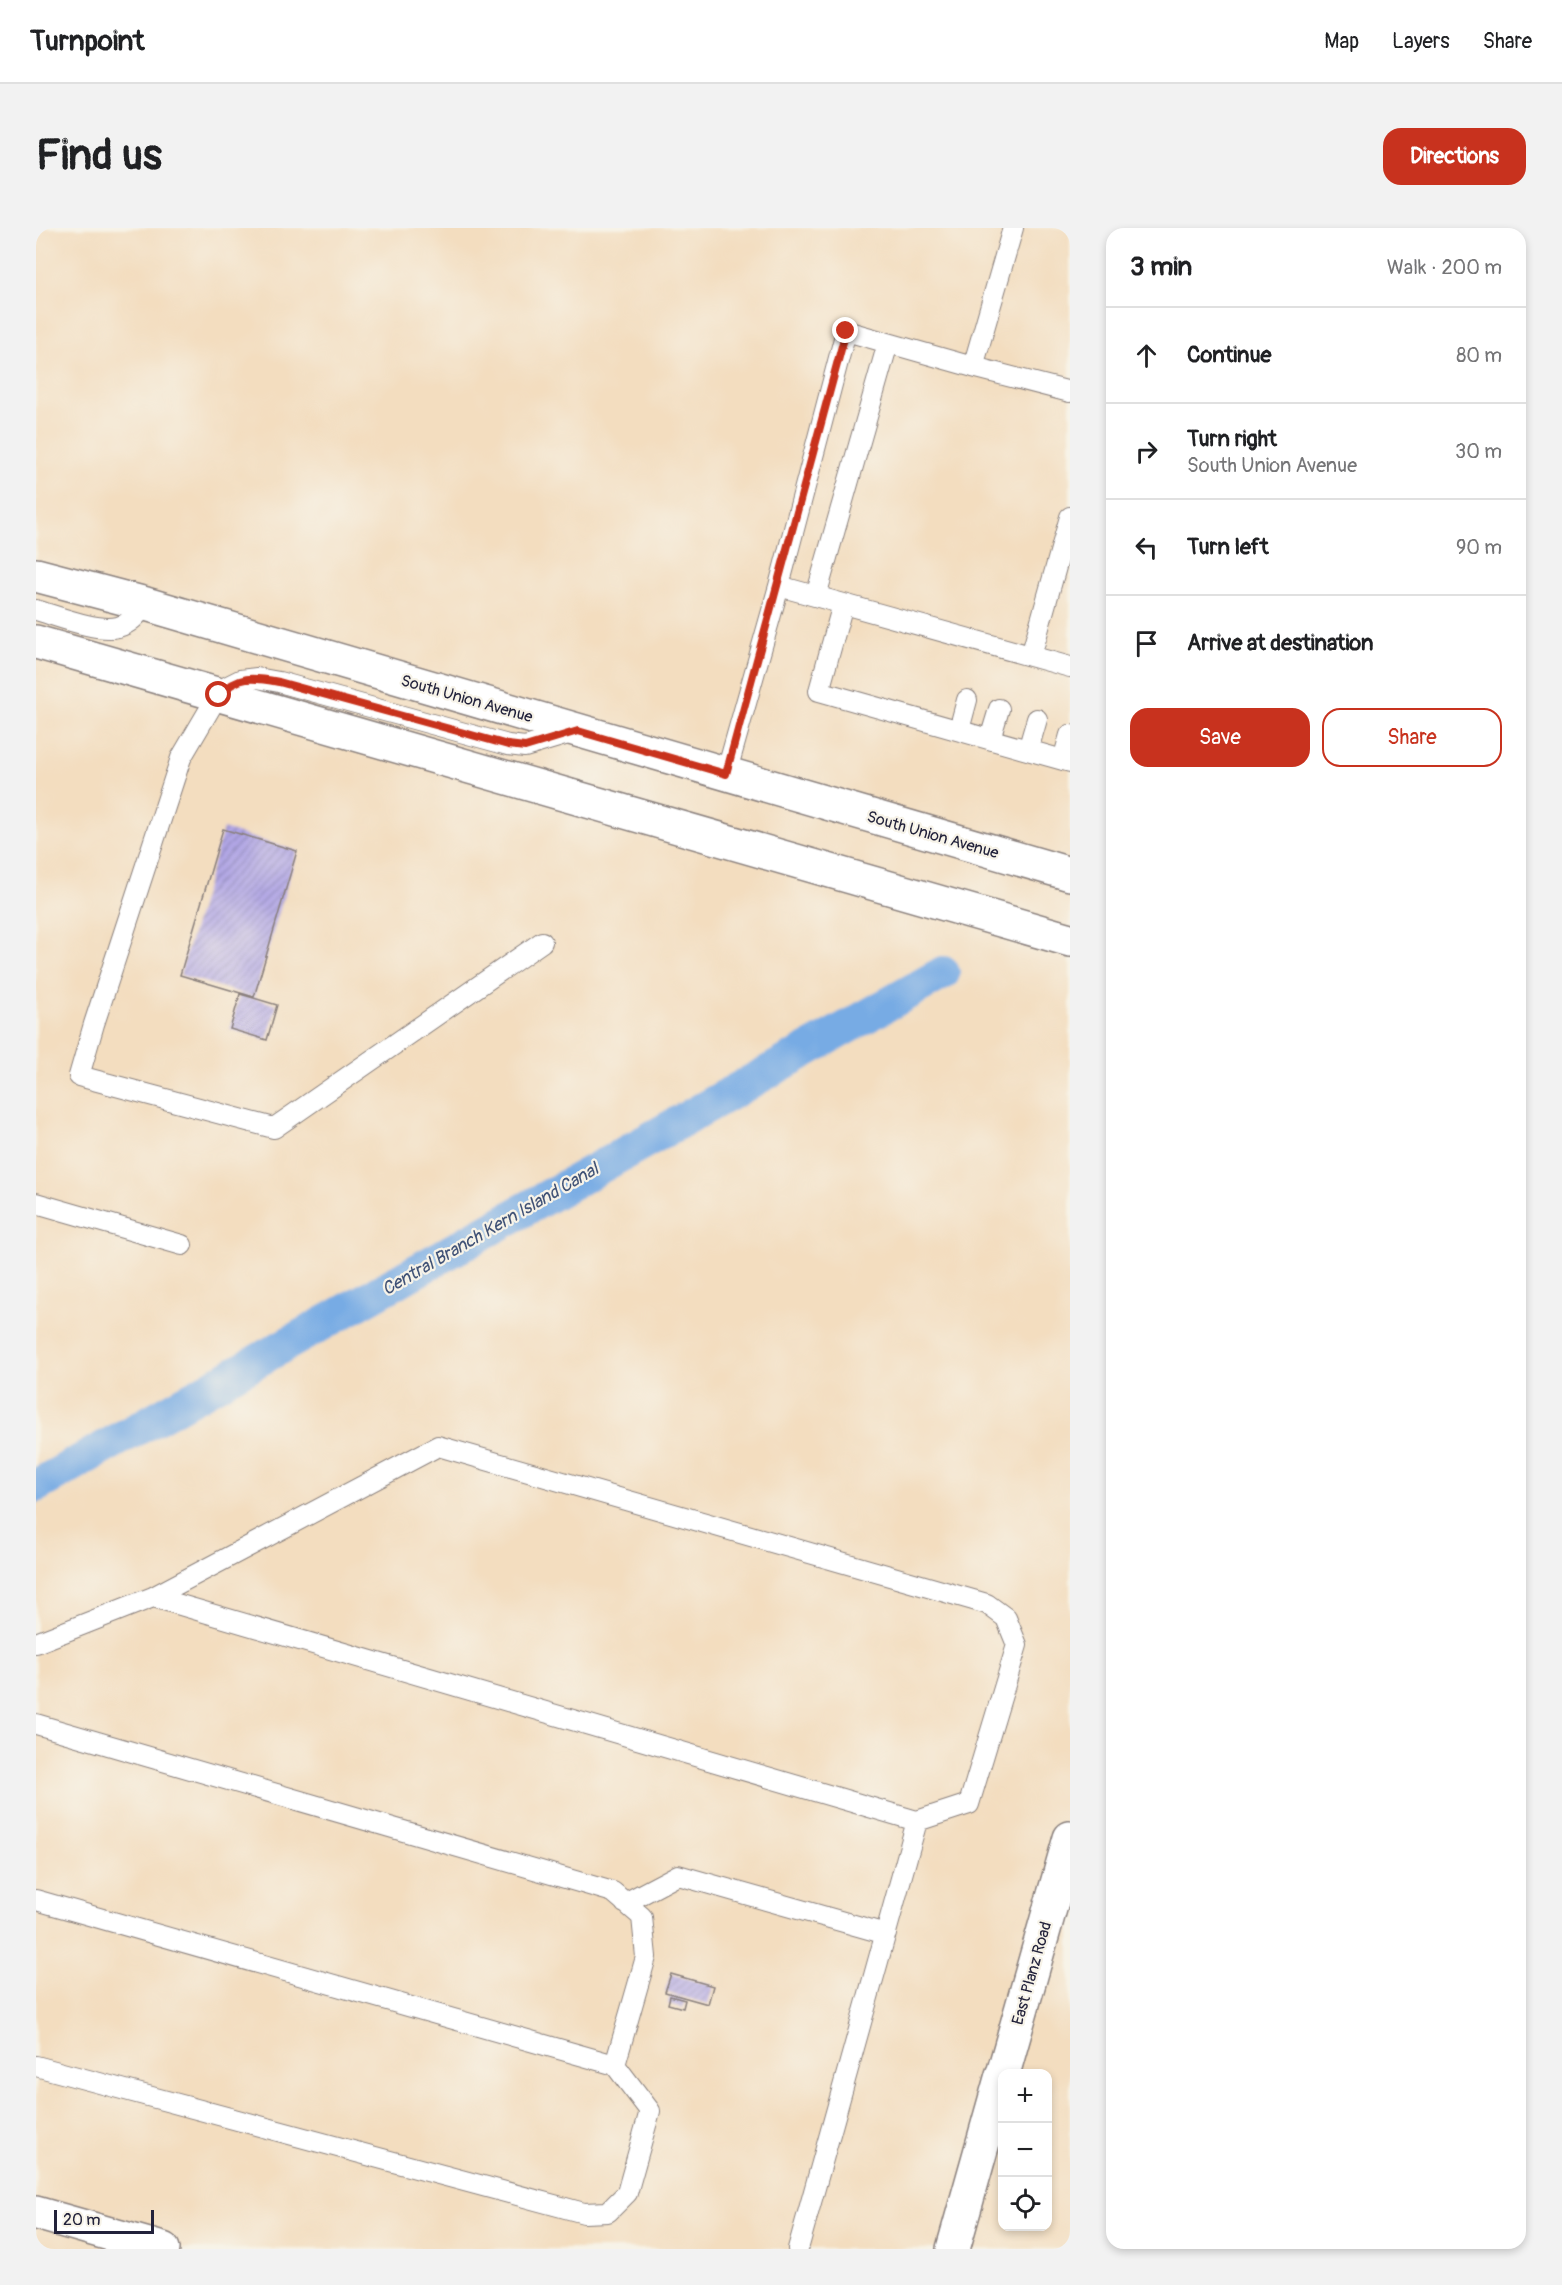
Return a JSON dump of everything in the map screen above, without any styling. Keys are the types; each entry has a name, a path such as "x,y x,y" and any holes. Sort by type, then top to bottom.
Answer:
{"main road":[{"name":"South Union Avenue","path":"36,575 146,604 1070,873"},
{"path":"36,642 1070,940"},
{"name":"East Planz Road","path":"1004,2069 1070,1838"},
{"name":"East Planz Road","path":"953,2249 998,2092"},
{"path":"36,2212 163,2249"}],"lane":[{"path":"973,367 1013,228"},
{"path":"726,774 779,586 846,331 1070,392"},
{"path":"816,597 888,343"},
{"path":"1020,658 1070,517"},
{"path":"779,586 983,649 1058,668"},
{"path":"36,610 103,628 111,628 133,620 146,604"},
{"path":"843,604 819,691 1066,761 1070,735"},
{"path":"542,942 274,1128 79,1076 181,758 219,695 228,686 240,680 257,678 279,682 508,745 525,747 578,731"},
{"path":"959,730 967,700"},
{"path":"990,739 999,709"},
{"path":"1028,750 1037,719"},
{"path":"36,1203 182,1245"},
{"path":"36,1643 153,1597 438,1446 987,1604 1006,1618 1017,1645 969,1804 917,1821 153,1597"},
{"path":"36,1724 613,1892 642,1917 646,1957 615,2065"},
{"path":"798,2249 917,1821"},
{"path":"626,1903 678,1875 886,1934"},
{"path":"36,1900 615,2065 650,2111 627,2193 608,2212 584,2213 36,2066"}],"building":[{"path":"223,829 297,851 254,997 180,975"},
{"path":"240,994 277,1005 267,1040 230,1029"},
{"path":"671,1974 713,1986 708,2004 665,1992"},
{"path":"670,1996 685,2000 683,2008 668,2004"}],"waterway":[{"name":"Central Branch Kern Island Canal","path":"36,1486 943,973"}],"route":[{"path":"219,695 228,686 240,680 257,678 279,682 508,745 525,747 578,731 726,774 779,586 846,331"}]}
